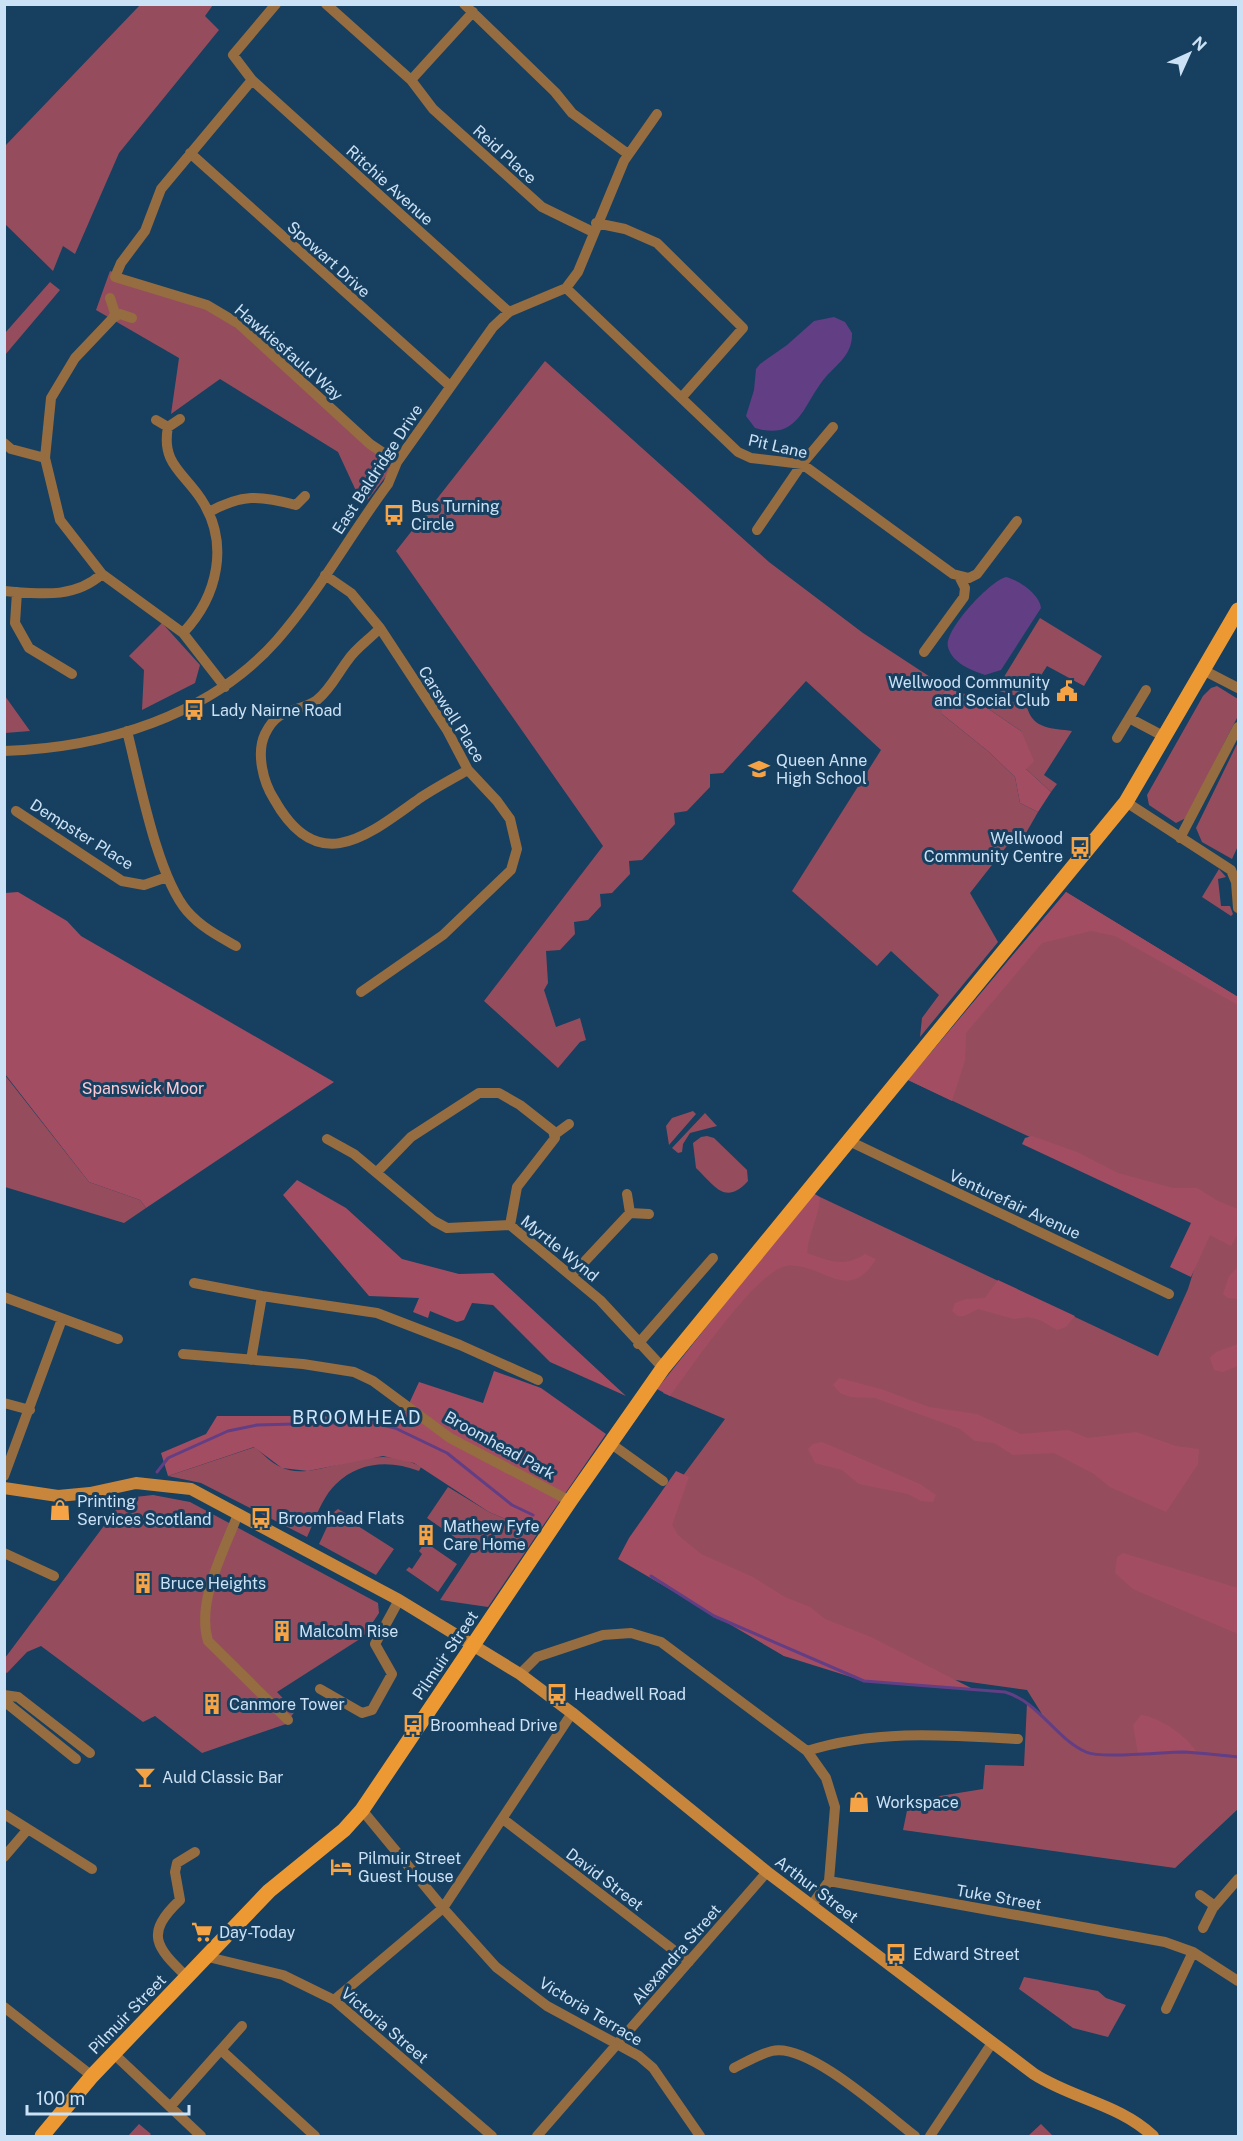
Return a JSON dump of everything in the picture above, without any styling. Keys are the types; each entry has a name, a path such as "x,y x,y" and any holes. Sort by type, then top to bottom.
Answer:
{"main road":[{"name":"Pilmuir Street","path":"47,2134 92,2076 269,1891 344,1830 362,1810 570,1501 663,1368 1126,802 1239,610"}],"street":[{"name":"Ritchie Avenue","path":"276,4 233,55 252,80 509,312"},
{"name":"Reid Place","path":"326,4 411,80 433,109 542,207 595,228 625,229 657,243 743,328 682,397"},
{"path":"411,80 469,8 555,92 572,113 628,154"},
{"path":"190,153 252,80"},
{"path":"566,288 578,272 628,154 657,114"},
{"name":"Hawkiesfauld Way","path":"190,153 160,189 145,231 121,263 115,277 207,305 238,324 370,444 397,462"},
{"name":"Spowart Drive","path":"190,153 450,386"},
{"name":"East Baldridge Drive","path":"4,751 74,743 127,731 183,711 225,687 276,641 388,484 397,462 493,327 509,312 566,288"},
{"name":"Pit Lane","path":"566,288 682,397 692,411 738,452 750,458 802,464 943,568 960,578"},
{"path":"110,298 115,313 113,318"},
{"path":"132,318 120,314 113,318 75,358 51,398 45,458 60,520 102,574 183,633 225,687"},
{"path":"168,427 180,419"},
{"path":"156,420 168,427"},
{"path":"168,427 167,451 172,462 209,512 218,543 218,566 206,602 183,633"},
{"path":"757,530 802,464 833,427"},
{"path":"4,443 11,449 45,458"},
{"path":"295,516 296,504 305,495"},
{"path":"209,512 243,497 274,499 296,504"},
{"path":"924,652 964,597 965,588 960,578 969,578 977,574 1017,521"},
{"path":"4,591 70,593 89,585 102,574"},
{"name":"Carswell Place","path":"325,575 351,593 380,628 447,730 468,770 497,801 510,819 518,849 511,870 443,935 361,992"},
{"path":"17,592 15,624 29,648 72,674"},
{"path":"380,628 349,658 317,700 285,711 265,733 260,750 262,767 270,793 279,808 298,830 312,840 323,844 347,842 380,828 422,797 468,770"},
{"path":"1205,671 1239,688"},
{"path":"1117,738 1146,690"},
{"path":"1129,718 1165,737"},
{"path":"1180,838 1239,727"},
{"name":"Dempster Place","path":"127,731 166,877 186,910 209,931 236,946"},
{"path":"1126,802 1231,870 1236,882 1239,908"},
{"name":"Dempster Place","path":"16,811 122,881 144,885 166,877"},
{"path":"377,1172 411,1137 480,1093 499,1093 520,1105 554,1135"},
{"path":"510,1225 517,1187 525,1174 552,1144 554,1135 569,1124"},
{"name":"Myrtle Wynd","path":"327,1139 354,1154 434,1221 447,1228 510,1225 600,1300 638,1344 663,1368"},
{"name":"Venturefair Avenue","path":"849,1142 1169,1294"},
{"path":"627,1194 630,1213"},
{"path":"572,1275 630,1213 649,1214"},
{"path":"638,1344 713,1258"},
{"path":"194,1283 262,1296 377,1313 460,1345 538,1380"},
{"path":"251,1360 262,1296"},
{"path":"4,1297 118,1339"},
{"path":"4,1476 62,1319"},
{"name":"Broomhead Park","path":"183,1354 354,1372 373,1381 450,1438 570,1501"},
{"path":"4,1403 30,1410"},
{"path":"610,1443 663,1481"},
{"path":"4,1488 58,1496 90,1493 136,1483 191,1489 399,1600 474,1646"},
{"path":"238,1515 214,1580 205,1615 204,1630 208,1641 288,1720"},
{"path":"4,1553 54,1576"},
{"path":"320,1689 362,1713 372,1710 392,1674 377,1650 377,1637 399,1600"},
{"path":"519,1674 537,1657 603,1635 631,1633 661,1642 807,1750 826,1778 835,1807 829,1881 812,1906"},
{"name":"Arthur Street","path":"474,1646 519,1674 572,1713 767,1872 1045,2082 1076,2097 1113,2108 1142,2126 1153,2136"},
{"path":"4,1695 18,1697 90,1753"},
{"path":"4,1701 76,1759"},
{"path":"334,2000 443,1908 572,1713"},
{"path":"807,1750 839,1741 925,1733 1018,1739"},
{"name":"Victoria Terrace","path":"362,1810 443,1908 496,1967 547,2006 619,2044 653,2068 700,2136"},
{"path":"4,1814 92,1869"},
{"name":"David Street","path":"503,1819 689,1962"},
{"path":"4,1857 28,1829"},
{"path":"188,1977 162,1952 158,1937 163,1917 180,1900 175,1872 177,1863 195,1852"},
{"name":"Alexandra Street","path":"537,2136 767,1872"},
{"path":"1203,1928 1215,1906 1239,1879"},
{"name":"Tuke Street","path":"829,1881 1165,1942 1193,1952 1239,1981"},
{"path":"1200,1895 1215,1906"},
{"path":"1166,2009 1193,1952"},
{"name":"Victoria Street","path":"208,1957 283,1975 334,2000 492,2136"},
{"path":"4,2007 92,2076"},
{"path":"170,2107 242,2026"},
{"path":"930,2136 993,2043"},
{"path":"221,2050 315,2136"},
{"path":"734,2068 773,2050 794,2052 822,2065 915,2136"},
{"path":"114,2054 201,2136"}],"shaded area":[{"path":"140,5 213,5 205,16 219,30 119,153 75,254 63,246 53,271 5,224 5,146"},
{"path":"110,271 210,306 397,462 363,506 338,452 220,379 171,414 179,358 96,310"},
{"path":"50,282 60,290 5,355 5,333"},
{"path":"834,317 845,322 852,333 846,355 821,383 790,426 769,431 755,428 746,416 754,390 756,369 814,321"},
{"path":"545,361 769,562 863,633 947,688 942,694 942,714 989,752 1015,777 1020,803 1038,812 1018,847 1010,842 970,893 998,942 920,1037 922,1018 939,995 891,951 877,966 792,891 881,750 806,681 723,773 710,774 710,787 687,811 674,813 675,824 642,860 629,861 630,874 612,893 600,894 601,906 588,920 574,922 575,934 560,950 546,951 548,983 544,990 556,1027 580,1018 586,1040 580,1042 558,1068 484,1001 603,846 396,551"},
{"path":"1006,577 1028,589 1037,598 1041,608 1001,670 985,675 958,662 950,653 949,639 960,618 980,596"},
{"path":"1040,618 1102,656 1084,686 1047,666 1026,699 996,690"},
{"path":"162,623 200,665 195,683 142,710 144,670 129,656"},
{"path":"1217,686 1238,699 1238,716 1186,818 1176,823 1149,805 1147,795 1203,696 1211,688"},
{"path":"968,695 988,702 993,695 1027,707 1030,715 1039,724 1072,731 1044,775 1057,784 1051,792 1026,769 1021,731"},
{"path":"5,696 30,731 5,733"},
{"path":"1238,742 1238,846 1232,859 1202,842 1196,828"},
{"path":"1219,869 1226,877 1218,879 1221,906 1230,906 1233,914 1231,916 1202,897"},
{"path":"1066,892 1238,997 1238,1809 1175,1868 903,1830 909,1801 983,1789 985,1765 1024,1766 1027,1703 1042,1714 1027,1690 784,1656 627,1551 725,1419 663,1393 820,1197 1158,1356 1188,1289 1209,1221 908,1080"},
{"path":"4,1074 89,1182 140,1200 146,1208 124,1223 5,1187"},
{"path":"693,1111 696,1114 669,1145 666,1126 672,1118"},
{"path":"705,1113 717,1126 690,1133 683,1144 682,1152 678,1153 672,1148"},
{"path":"707,1136 714,1138 747,1170 748,1181 733,1192 720,1191 696,1168 693,1143"},
{"path":"255,1447 277,1465 295,1471 383,1457 402,1459 421,1467 419,1471 397,1465 376,1465 345,1476 327,1495 307,1537 201,1483 168,1476"},
{"path":"448,1487 489,1512 538,1533 488,1607 440,1600 473,1550 427,1518"},
{"path":"153,1495 190,1502 378,1603 379,1613 363,1637 277,1692 295,1711 286,1724 202,1753 155,1716 143,1722 41,1646 27,1652 7,1673 5,1672 5,1658 115,1511 117,1499"},
{"path":"338,1509 359,1521 358,1526 394,1549 376,1575 319,1544 334,1512"},
{"path":"425,1542 457,1564 438,1592 406,1570 409,1567 412,1569 422,1554 419,1551"},
{"path":"1024,1977 1098,1991 1106,1998 1126,2005 1108,2037 1073,2028 1019,1989"},
{"path":"139,2124 151,2134 149,2136 128,2136"},
{"path":"1041,2124 1053,2136 1028,2136"}],"green space":[{"path":"947,688 968,695 1021,731 1034,761 1026,769 1051,792 1038,812 1020,803 1015,777 989,752 942,714 942,694"},
{"name":"Spanswick Moor","path":"18,892 67,921 81,936 334,1082 146,1208 140,1200 89,1182 5,1074 5,893"},
{"path":"1066,892 1238,997 1238,1005 1115,936 1091,931 1042,943 966,1033 965,1060 952,1101 908,1080"},
{"path":"1032,1136 1077,1152 1118,1173 1173,1188 1197,1188 1218,1201 1238,1209 1238,1234 1231,1246 1210,1235 1191,1277 1170,1267 1191,1223 1022,1144 1025,1138"},
{"path":"297,1180 346,1208 402,1259 459,1274 493,1273 626,1396 550,1362 493,1305 472,1303 464,1320 457,1322 430,1311 428,1318 413,1312 419,1298 369,1296 283,1195"},
{"path":"813,1193 820,1197 807,1253 837,1262 850,1261 865,1254 876,1259 865,1273 855,1279 844,1281 799,1266 786,1266 773,1272 741,1302 670,1396 657,1389"},
{"path":"1237,1268 1238,1299 1228,1298 1223,1294 1229,1276"},
{"path":"998,1280 1075,1316 1066,1327 1057,1330 1040,1320 1028,1317 1014,1319 978,1309 964,1316 958,1316 952,1311 955,1303 966,1299 985,1298"},
{"path":"1238,1344 1238,1366 1223,1372 1214,1370 1210,1358 1216,1352"},
{"path":"494,1371 541,1388 606,1434 538,1533 489,1512 414,1463 383,1456 308,1471 282,1468 254,1447 168,1476 161,1453 206,1434 217,1416 320,1416 400,1423 419,1382 483,1403"},
{"path":"839,1378 881,1389 929,1407 977,1414 1021,1434 1068,1430 1088,1438 1136,1432 1176,1446 1199,1449 1198,1464 1166,1512 1110,1487 1094,1474 1054,1453 1013,1455 994,1443 975,1441 960,1429 875,1398 851,1397 840,1393 833,1385"},
{"path":"822,1442 920,1484 936,1495 933,1502 921,1501 908,1494 859,1484 842,1470 815,1463 808,1449 813,1444"},
{"path":"676,1471 689,1477 672,1525 678,1535 701,1554 753,1577 785,1597 810,1607 825,1619 871,1637 975,1690 864,1681 784,1656 618,1559 629,1538"},
{"path":"1123,1553 1238,1588 1238,1634 1133,1589 1115,1573 1117,1557"},
{"path":"1141,1715 1173,1729 1197,1753 1138,1753 1133,1725"}],"waterway":[{"path":"157,1472 168,1458 228,1431 257,1425 370,1422 395,1428 447,1453 512,1505 533,1515"},
{"path":"651,1576 714,1616 864,1681 1005,1692 1028,1704 1065,1738 1086,1752 1105,1755 1183,1752 1238,1757"}],"place":[{"name":"Bus Turning Circle","path":"394,515"},
{"name":"Wellwood Community and Social Club","path":"1067,691"},
{"name":"Lady Nairne Road","path":"194,710"},
{"name":"Queen Anne High School","path":"759,769"},
{"name":"Wellwood Community Centre","path":"1080,847"},
{"name":"Printing Services Scotland","path":"60,1510"},
{"name":"Broomhead Flats","path":"261,1518"},
{"name":"Mathew Fyfe Care Home","path":"426,1535"},
{"name":"Bruce Heights","path":"143,1583"},
{"name":"Malcolm Rise","path":"282,1631"},
{"name":"Headwell Road","path":"557,1694"},
{"name":"Canmore Tower","path":"212,1704"},
{"name":"Broomhead Drive","path":"413,1725"},
{"name":"Auld Classic Bar","path":"145,1777"},
{"name":"Workspace","path":"859,1802"},
{"name":"Pilmuir Street Guest House","path":"341,1867"},
{"name":"Day-Today","path":"202,1932"},
{"name":"Edward Street","path":"896,1954"}],"district":[{"name":"BROOMHEAD","path":"357,1418"}]}
